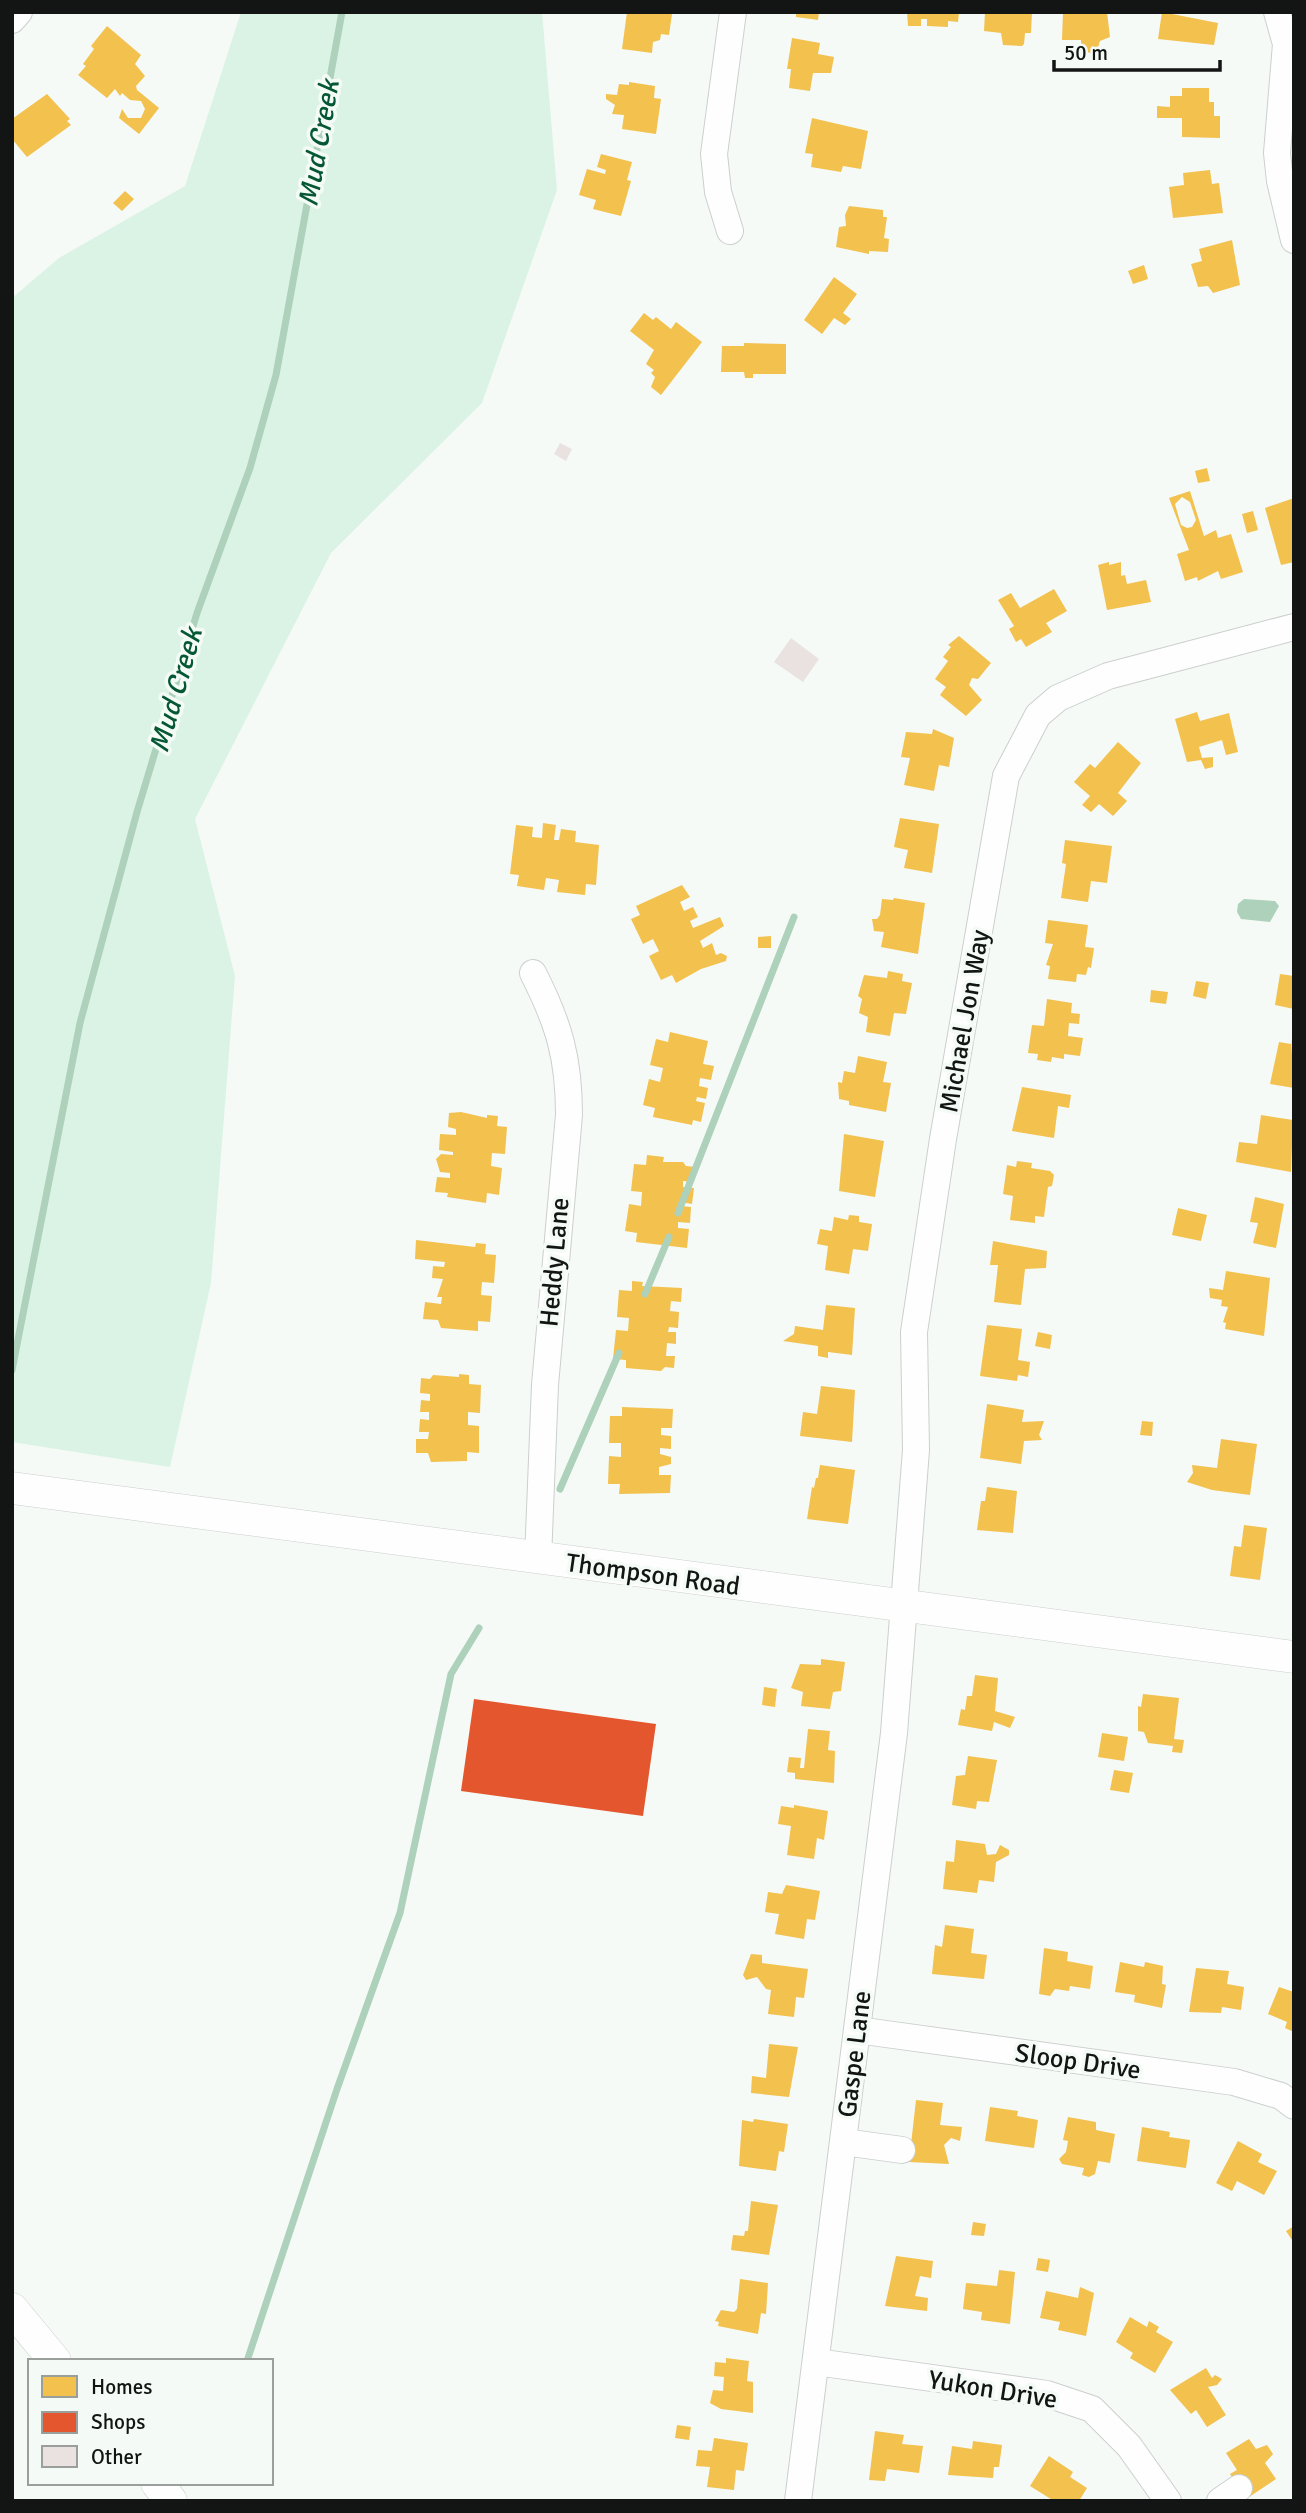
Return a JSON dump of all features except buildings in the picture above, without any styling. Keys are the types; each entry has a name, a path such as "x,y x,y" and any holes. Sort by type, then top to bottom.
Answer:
{"street":[{"path":"12,20 19,12"},
{"path":"730,231 718,192 714,154 733,12"},
{"path":"1277,12 1286,44 1278,153 1280,181 1294,240"},
{"name":"Michael Jon Way","path":"905,1607 916,1450 914,1332 943,1139 1006,776 1038,715 1058,698 1108,676 1294,627"},
{"name":"Heddy Lane","path":"533,973 553,1013 564,1045 569,1078 569,1115 545,1385 538,1559"},
{"name":"Thompson Road","path":"12,1488 1294,1657"},
{"name":"Gaspe Lane","path":"798,2501 894,1733 905,1607"},
{"name":"Sloop Drive","path":"857,2030 1234,2082 1281,2096 1294,2106"},
{"path":"844,2142 902,2150"},
{"path":"12,2309 53,2359"},
{"name":"Yukon Drive","path":"816,2362 1047,2394 1092,2409 1129,2446 1168,2501"},
{"path":"159,2485 171,2501"}],"shaded area":[{"path":"241,12 542,12 557,190 482,403 331,553 195,819 235,976 211,1283 170,1467 12,1442 12,298 59,258 185,186"},
{"path":"1244,899 1275,901 1279,906 1270,922 1241,919 1237,912 1238,904"}],"waterway":[{"name":"Mud Creek","path":"12,1370 80,1023 137,812 197,613 250,468 276,375 342,12"},
{"path":"678,1213 794,917"},
{"path":"645,1294 669,1237"},
{"path":"560,1489 619,1353"},
{"path":"248,2359 337,2089 400,1913 451,1674 479,1628"}]}
